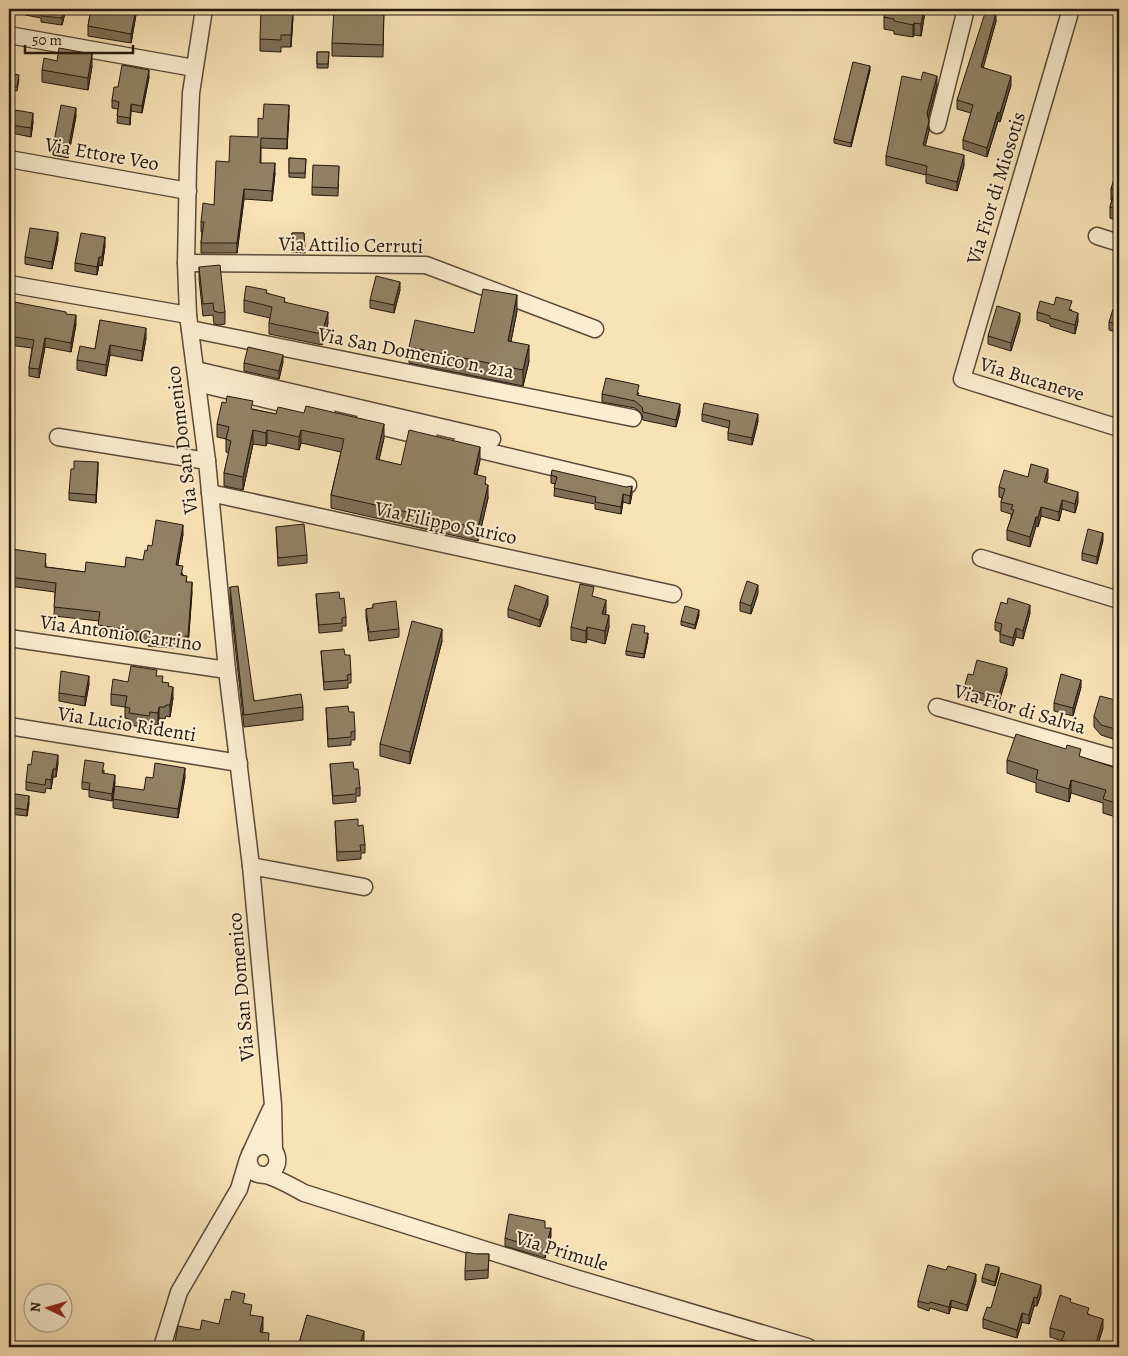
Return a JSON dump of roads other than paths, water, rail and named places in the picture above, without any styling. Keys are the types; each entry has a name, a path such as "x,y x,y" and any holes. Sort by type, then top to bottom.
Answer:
{"street":[{"name":"Via San Domenico","path":"204,9 194,68 190,120 186,263 189,322 207,460 227,670 252,866 273,1105 270,1166"},
{"path":"937,125 966,9"},
{"name":"Via Fior di Miosotis","path":"962,379 1071,9"},
{"path":"9,35 194,68"},
{"name":"Via Ettore Veo","path":"9,159 188,191"},
{"path":"1097,236 1119,243"},
{"name":"Via Attilio Cerruti","path":"186,263 426,265 594,329"},
{"name":"Via San Domenico n. 21a","path":"9,284 633,418"},
{"path":"197,376 492,439"},
{"path":"197,376 628,485"},
{"name":"Via Bucaneve","path":"962,379 1119,428"},
{"path":"58,437 207,460"},
{"name":"Via Filippo Surico","path":"210,494 673,594"},
{"path":"981,558 1119,600"},
{"name":"Via Antonio Carrino","path":"9,638 227,670"},
{"name":"Via Fior di Salvia","path":"937,707 1119,759"},
{"name":"Via Lucio Ridenti","path":"9,726 239,763"},
{"path":"252,866 364,887"},
{"path":"162,1347 180,1292 239,1189 250,1155 273,1105"},
{"path":"250,1155 261,1146 270,1148 270,1166"},
{"path":"250,1155 250,1168 258,1174 270,1166"},
{"path":"239,1189 270,1166"},
{"name":"Via Primule","path":"270,1166 304,1193 575,1278 808,1347"}]}
